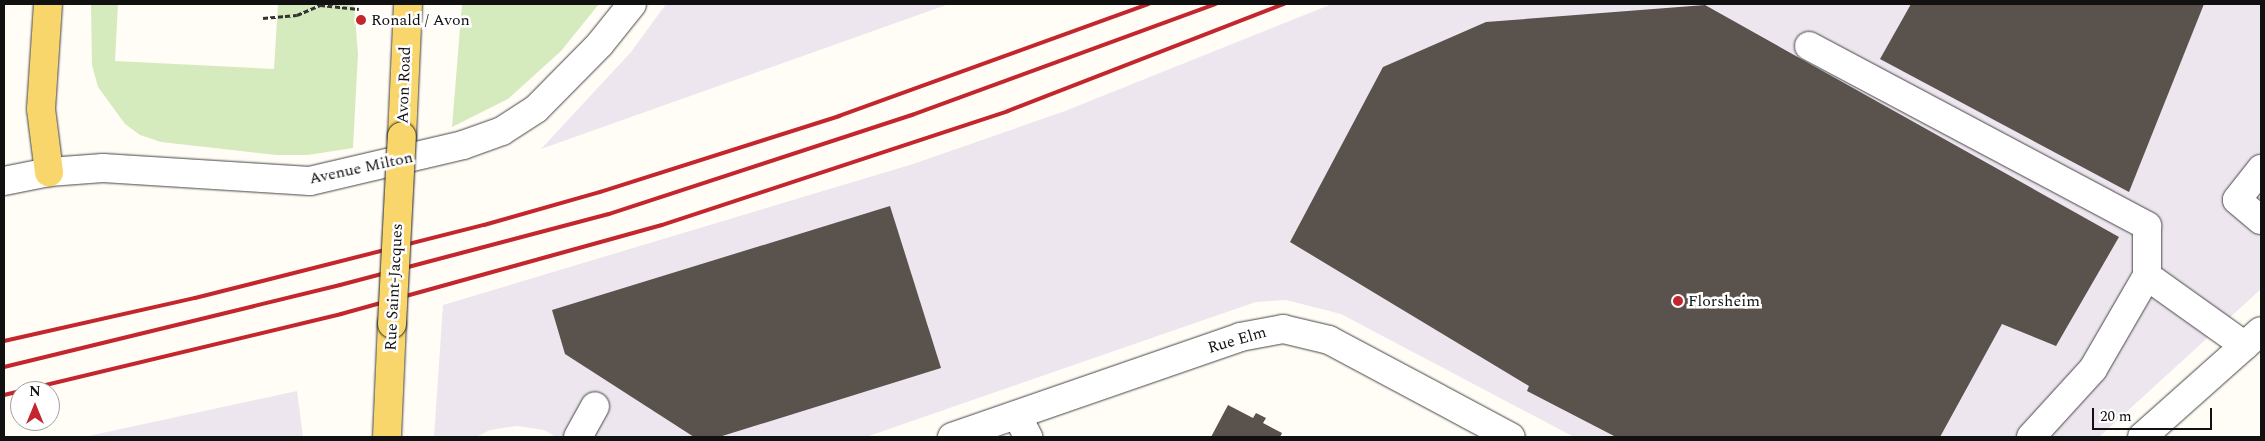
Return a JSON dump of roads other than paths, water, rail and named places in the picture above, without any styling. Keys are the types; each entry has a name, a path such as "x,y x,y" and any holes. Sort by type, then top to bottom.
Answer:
{"main road":[{"path":"48,4 41,109 50,172"},
{"name":"Avon Road","path":"402,136 408,4"},
{"name":"Rue Saint-Jacques","path":"387,437 402,136"}],"street":[{"name":"Avenue Milton","path":"4,181 50,172 127,168 310,181 463,145 502,132 536,110 600,44 632,4"},
{"path":"1809,46 2147,226 2147,276 2093,369 2032,437"},
{"path":"2261,169 2236,200 2261,220"},
{"path":"2142,437 2253,339 2147,276"},
{"name":"Rue Elm","path":"952,437 1022,426 1240,337 1282,329 1328,340 1511,437"},
{"path":"578,437 595,406"}],"railway":[{"path":"4,341 195,298 484,225 600,192 839,116 1148,4"},
{"path":"4,367 340,285 609,214 912,115 1215,4"},
{"path":"4,395 341,314 662,225 1008,111 1284,4"}],"place":[{"name":"Ronald / Avon","path":"361,20"},
{"name":"Florsheim","path":"1678,301"}]}
